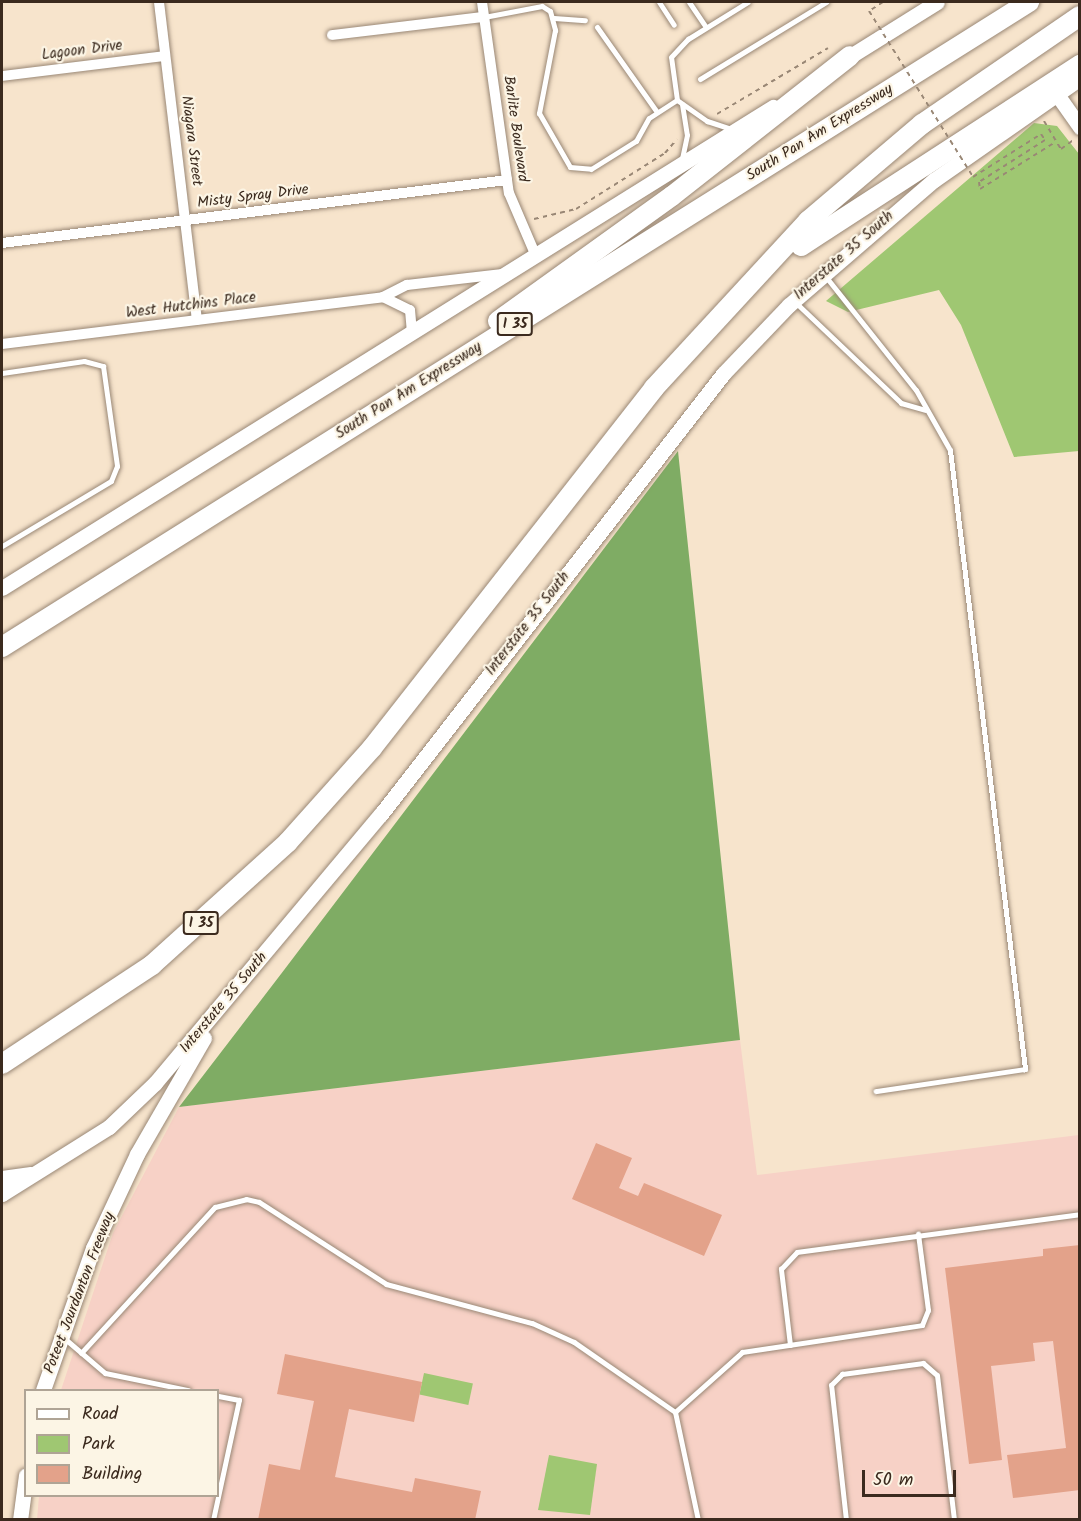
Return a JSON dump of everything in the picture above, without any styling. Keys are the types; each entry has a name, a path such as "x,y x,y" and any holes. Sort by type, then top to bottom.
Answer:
{"highway":[{"name":"South Pan Am Expressway","path":"2,647 1029,2"},
{"name":"I 35","path":"2,1064 152,965 281,849 372,748 654,388 718,315 808,221 892,147 980,81 1080,16"},
{"path":"433,376 503,317 672,196 850,56"},
{"path":"718,315 822,228 1080,65"}],"main road":[{"path":"2,588 536,256 937,2"},
{"name":"Interstate 35 South","path":"2,1194 109,1127 222,1006 381,814 656,456 723,374 823,273 934,180 1080,78"},
{"path":"1056,93 1080,127"},
{"name":"Poteet Jourdanton Freeway","path":"43,1389 60,1335 136,1155 222,1006"},
{"path":"2,1178 38,1173"},
{"path":"20,1520 24,1490"}],"street":[{"name":"Niagara Street","path":"159,2 197,320"},
{"name":"Barlite Boulevard","path":"482,2 507,180 536,256"},
{"path":"332,35 484,17"},
{"name":"Lagoon Drive","path":"2,76 165,56"},
{"name":"Misty Spray Drive","path":"2,243 507,180"},
{"name":"West Hutchins Place","path":"2,344 384,297 407,285 505,274"},
{"path":"384,297 410,310 412,331"}],"lane":[{"path":"659,2 674,25"},
{"path":"689,2 705,27"},
{"path":"679,166 687,146 671,57 705,27 748,2"},
{"path":"700,79 826,2"},
{"path":"484,17 544,4 554,18 539,113 570,167 591,169 636,141 657,112 680,102"},
{"path":"554,18 585,20"},
{"path":"597,27 657,112"},
{"path":"680,102 717,126 737,130"},
{"path":"823,273 916,390 925,410 950,450 1025,1069 876,1091"},
{"path":"794,301 901,403 925,410"},
{"path":"2,373 84,361 103,366 117,466 111,481 2,546"},
{"path":"81,1353 215,1207 246,1199 259,1202 386,1284 532,1323 574,1342 675,1412 698,1520"},
{"path":"790,1345 781,1269 788,1257 808,1247 1080,1214"},
{"path":"675,1412 731,1358 790,1345 922,1325 928,1310 918,1234"},
{"path":"60,1335 105,1373 183,1389"},
{"path":"846,1520 831,1385 842,1374 923,1363 937,1375 954,1520"},
{"path":"219,1396 239,1400 219,1492"},
{"path":"213,1520 218,1497"}],"path":[{"path":"863,2 869,2"},
{"path":"883,2 869,10 973,177 1041,134 1045,140 979,182 980,189 1054,143"},
{"path":"713,117 828,48"},
{"path":"1046,115 1054,143 1061,148 1072,141"},
{"path":"529,222 576,209 682,136"}],"shaded area":[{"path":"740,1040 757,1175 1079,1135 1079,1519 37,1520 39,1497 219,1497 219,1389 61,1389 113,1233 179,1107"}],"green space":[{"path":"1034,123 1057,126 1079,154 1079,451 1014,457 961,325 939,290 848,312 826,301"},
{"path":"678,451 740,1040 179,1107 281,974"},
{"path":"424,1373 473,1383 468,1405 419,1395"},
{"path":"549,1455 597,1464 590,1515 538,1510"}],"building":[{"path":"596,1143 632,1158 619,1188 638,1196 644,1183 722,1215 704,1256 572,1199"},
{"path":"1080,1245 1080,1490 1013,1498 1007,1455 1066,1448 1053,1341 1033,1343 1035,1361 991,1366 1002,1460 969,1464 945,1268 1043,1256 1043,1249"},
{"path":"285,1354 422,1382 414,1422 349,1409 335,1477 412,1492 415,1478 481,1491 475,1520 258,1520 269,1464 300,1470 314,1401 277,1394"}]}
